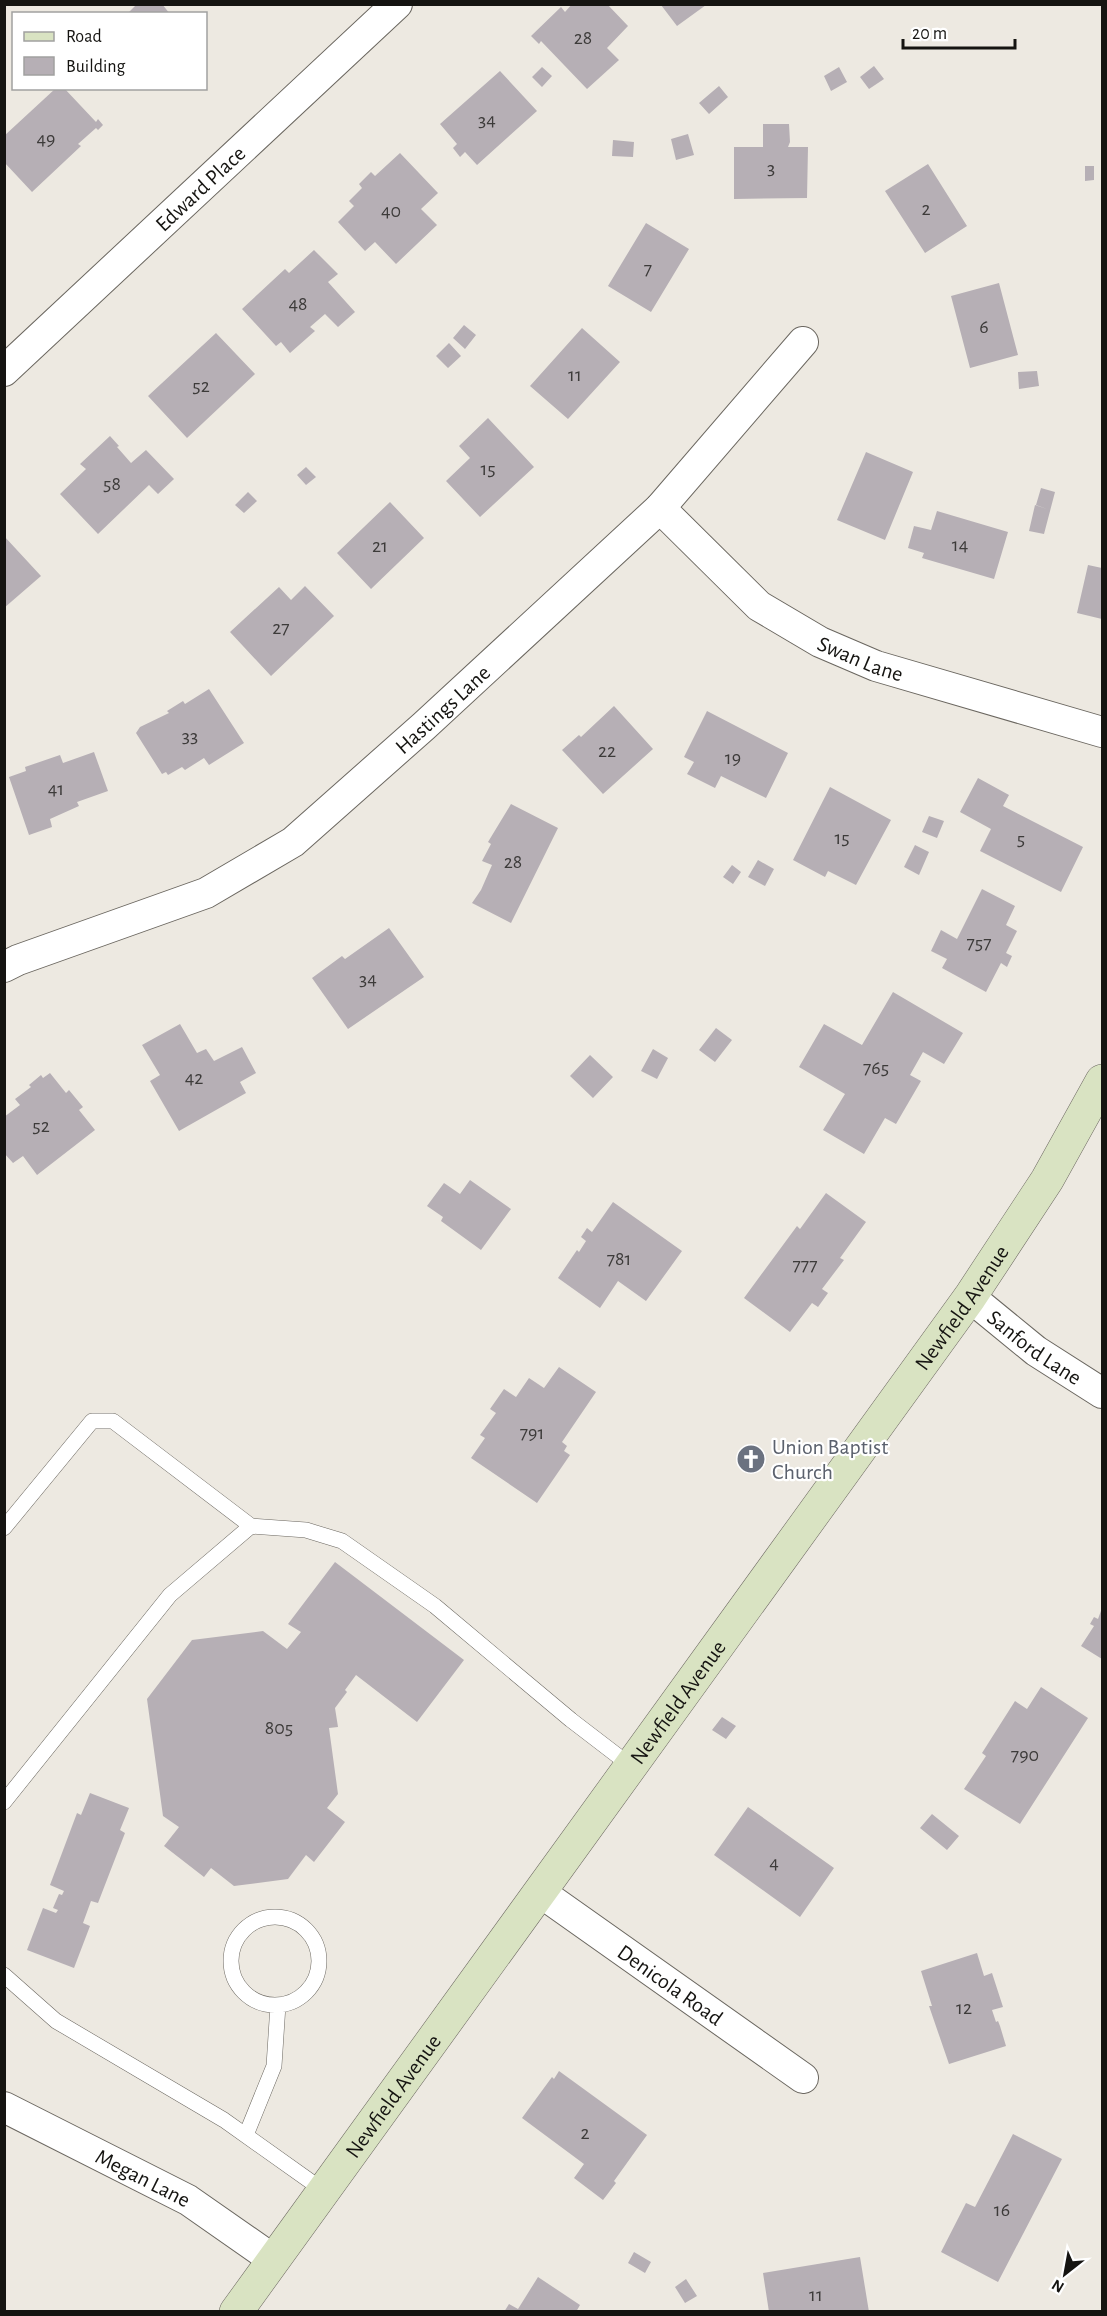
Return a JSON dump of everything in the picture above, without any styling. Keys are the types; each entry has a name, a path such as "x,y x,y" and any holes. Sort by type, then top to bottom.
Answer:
{"main road":[{"name":"Newfield Avenue","path":"236,2312 970,1297 1047,1180 1102,1081"}],"street":[{"name":"Edward Place","path":"4,371 397,4"},
{"name":"Hastings Lane","path":"4,967 28,956 206,893 293,842 424,726 660,508 803,342"},
{"name":"Swan Lane","path":"660,508 759,606 820,642 876,666 1102,732"},
{"name":"Sanford Lane","path":"970,1297 1036,1351 1102,1393"},
{"name":"Denicola Road","path":"540,1892 803,2078"},
{"name":"Megan Lane","path":"4,2107 188,2200 274,2260"}],"lane":[{"path":"4,1528 92,1421 114,1421 251,1526 306,1530 342,1541 435,1606 571,1720 631,1766"},
{"path":"4,1802 170,1595 251,1526"},
{"path":"279,1917 293,1920 305,1928 314,1940 319,1954 319,1969 314,1983 299,1998 278,2005 264,2004 250,1998 240,1988 232,1968 233,1946 240,1933 251,1923 264,1918 279,1917"},
{"path":"4,1975 56,2021 224,2120 324,2191"},
{"path":"246,2135 274,2066 278,2005"}],"building":[{"path":"137,4 162,4 168,12 129,12"},
{"path":"572,4 607,4 628,26 607,48 619,60 587,89 541,41 539,44 531,36 561,7 565,12"},
{"path":"661,5 706,5 677,26"},
{"path":"874,66 884,79 869,89 860,77"},
{"path":"542,67 552,76 542,87 532,77"},
{"path":"839,67 847,82 831,91 824,76"},
{"path":"500,71 537,111 477,165 465,152 460,157 453,148 457,144 440,124"},
{"path":"719,86 728,97 709,114 699,103"},
{"path":"54,90 66,90 96,122 98,119 103,125 98,130 96,128 78,144 81,146 32,192 4,162 4,136"},
{"path":"763,124 789,124 788,147 808,147 807,198 734,199 734,147 763,147"},
{"path":"688,134 694,155 676,160 671,139"},
{"path":"613,140 634,142 633,157 612,156"},
{"path":"400,153 438,193 421,209 437,225 396,264 375,242 365,251 338,222 354,206 349,201 362,188 359,184 371,172 375,176"},
{"path":"928,164 967,226 925,253 885,191"},
{"path":"1085,166 1094,166 1094,180 1085,181"},
{"path":"646,223 689,249 651,312 608,286"},
{"path":"314,250 338,274 328,282 355,312 338,327 325,314 310,327 315,331 290,353 281,342 276,346 242,309 285,269 289,273"},
{"path":"999,283 1018,355 970,368 951,296"},
{"path":"464,325 476,335 465,349 453,338"},
{"path":"582,328 620,362 568,419 530,386"},
{"path":"216,333 255,374 187,438 148,396"},
{"path":"449,343 461,356 448,368 436,356"},
{"path":"1037,371 1039,386 1019,389 1018,372"},
{"path":"488,418 534,467 480,517 446,481 470,458 459,446"},
{"path":"110,436 131,463 146,450 174,479 158,494 149,485 98,534 60,494 86,469 80,464"},
{"path":"866,452 913,472 885,540 837,520"},
{"path":"306,467 316,477 306,485 297,475"},
{"path":"1041,488 1055,492 1044,534 1029,531 1035,505 1047,509 1036,505"},
{"path":"248,492 257,501 244,513 235,505"},
{"path":"390,502 424,538 371,589 337,553"},
{"path":"937,511 1008,532 994,579 922,558 924,553 908,548 914,526 931,530"},
{"path":"4,536 41,576 4,608"},
{"path":"1088,565 1102,568 1102,619 1077,613"},
{"path":"305,586 334,616 271,676 230,632 279,587 291,600"},
{"path":"209,689 244,743 209,765 204,758 185,770 182,767 168,775 166,772 162,774 136,733 140,727 169,713 167,711 183,701 185,704"},
{"path":"614,706 653,749 603,794 562,750 579,735 581,737"},
{"path":"707,711 788,753 766,798 721,776 715,788 687,774 694,762 684,757"},
{"path":"94,752 108,791 77,802 79,806 50,819 52,827 29,835 9,777 26,771 25,767 60,755 63,763"},
{"path":"978,778 1009,795 1003,806 1083,847 1061,892 980,851 991,829 960,812"},
{"path":"830,787 891,820 856,885 828,871 825,877 793,860"},
{"path":"511,804 558,828 511,923 472,903 481,890 492,865 482,861 491,844 488,842"},
{"path":"929,816 944,821 937,838 922,832"},
{"path":"915,845 929,852 919,875 904,867"},
{"path":"758,860 774,869 765,886 748,877"},
{"path":"732,865 741,872 733,884 723,877"},
{"path":"982,889 1015,906 1006,925 1017,931 1006,953 1012,956 1007,967 1001,963 986,992 942,968 947,959 931,951 941,930 957,939"},
{"path":"389,928 424,977 348,1029 312,978 342,956 345,959"},
{"path":"893,992 963,1033 944,1064 923,1052 910,1075 921,1081 896,1124 885,1118 864,1154 823,1130 845,1094 799,1067 824,1024 862,1045"},
{"path":"180,1024 197,1053 206,1049 214,1061 242,1047 256,1073 240,1082 246,1093 179,1131 150,1081 160,1075 142,1045"},
{"path":"716,1028 732,1040 715,1062 699,1050"},
{"path":"653,1049 668,1058 657,1079 641,1071"},
{"path":"590,1055 613,1077 593,1098 570,1076"},
{"path":"50,1073 66,1093 69,1090 83,1107 79,1110 95,1130 37,1175 23,1156 13,1163 4,1153 4,1117 20,1105 15,1099 31,1087 29,1085 41,1075 43,1078"},
{"path":"470,1180 511,1209 481,1250 441,1221 443,1217 427,1206 444,1183 460,1194"},
{"path":"826,1193 866,1222 840,1258 844,1260 822,1289 828,1293 818,1307 812,1303 790,1332 744,1298 797,1226 800,1229"},
{"path":"613,1202 682,1251 646,1301 618,1281 600,1308 558,1278 586,1241 581,1237 587,1228 592,1232"},
{"path":"559,1367 596,1392 562,1442 567,1446 564,1451 570,1455 537,1503 471,1458 485,1438 480,1435 496,1413 490,1409 504,1389 516,1397 529,1378 544,1388"},
{"path":"335,1562 464,1660 417,1722 356,1675 335,1708 338,1727 329,1728 338,1794 327,1808 345,1822 314,1862 306,1855 288,1879 234,1886 211,1868 204,1877 164,1846 179,1827 163,1816 147,1699 192,1640 263,1631 287,1649 301,1632 288,1624"},
{"path":"1102,1608 1102,1659 1081,1646 1094,1626 1090,1624 1094,1617 1098,1619"},
{"path":"1041,1687 1088,1718 1020,1824 964,1789 986,1756 982,1753 1015,1701 1027,1709"},
{"path":"722,1717 736,1726 726,1739 712,1730"},
{"path":"90,1793 129,1808 120,1830 125,1833 98,1903 91,1901 83,1923 90,1926 74,1968 27,1950 43,1908 56,1913 58,1910 53,1908 59,1894 62,1895 64,1891 50,1885 77,1813 81,1815"},
{"path":"748,1807 834,1868 800,1917 714,1855"},
{"path":"932,1814 959,1836 947,1850 920,1828"},
{"path":"977,1953 984,1976 992,1973 1003,2007 992,2010 1006,2046 949,2064 929,2006 932,2006 921,1971"},
{"path":"559,2071 647,2135 603,2200 574,2178 584,2164 522,2118"},
{"path":"1013,2134 1062,2159 998,2282 941,2252 966,2203 975,2207"},
{"path":"634,2252 651,2262 645,2273 628,2263"},
{"path":"860,2257 869,2312 769,2312 763,2273"},
{"path":"538,2277 580,2305 576,2312 504,2312 509,2304 518,2309"},
{"path":"686,2279 697,2296 685,2303 675,2287"}],"place":[{"name":"Union Baptist Church","path":"751,1459"}]}
